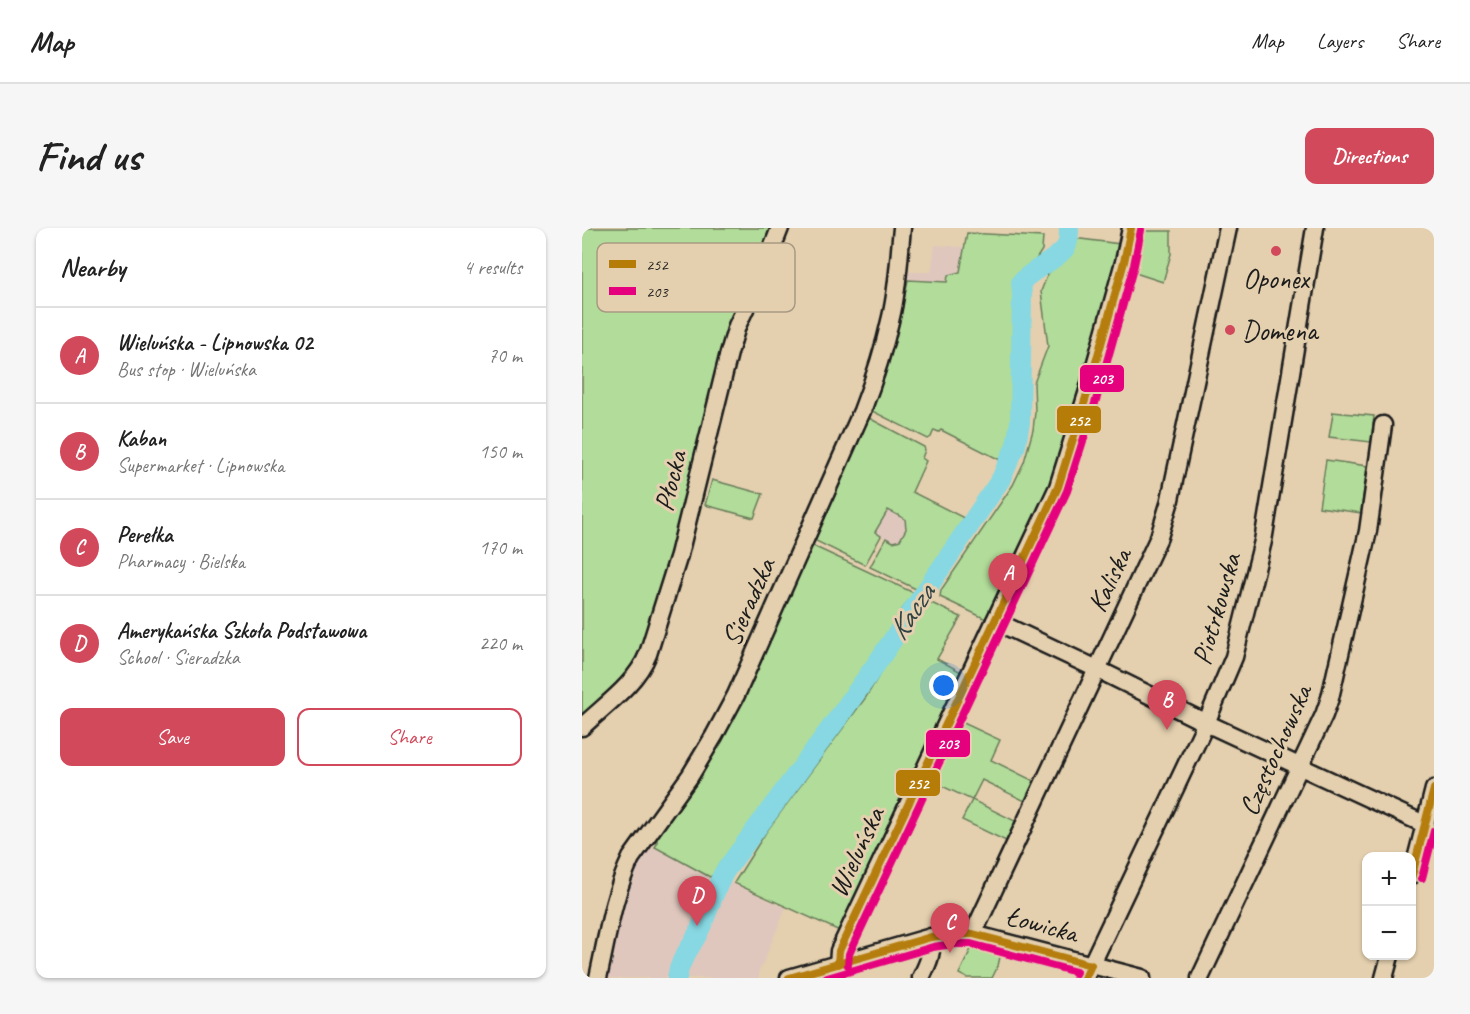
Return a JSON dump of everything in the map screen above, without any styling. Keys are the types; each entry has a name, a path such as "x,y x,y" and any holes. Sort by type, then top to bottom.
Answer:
{"street":[{"name":"Płocka","path":"774,243 780,228"},
{"name":"Sieradzka","path":"598,978 624,872 631,858 690,776 714,736 735,695 866,401 874,381 891,317 896,292 902,228"},
{"name":"Wieluńska","path":"829,969 1058,487 1124,262 1131,228"},
{"name":"Kaliska","path":"973,934 1159,537 1169,504 1228,228"},
{"name":"Piotrkowska","path":"1088,972 1206,723 1234,657 1263,541 1315,228"},
{"name":"Płocka","path":"582,727 644,666 679,555 732,344 744,312"},
{"name":"Częstochowska","path":"1200,978 1324,715 1365,542 1383,425"},
{"path":"995,621 1206,723 1424,824"},
{"path":"1416,858 1434,789"},
{"name":"Łowicka","path":"789,978 829,969 931,937 960,932 973,934 1088,972 1142,978"},
{"path":"921,978 933,949 931,937"},
{"path":"1384,978 1389,960"}],"shaded area":[{"path":"935,245 964,247 960,272 947,283 908,280 909,272 931,272"},
{"path":"888,510 905,519 906,529 900,540 893,542 874,533"},
{"path":"655,847 710,877 693,917 695,919 716,875 786,908 759,969 759,978 604,978 624,890 643,852"}],"green space":[{"path":"582,228 774,228 769,243 597,243 597,312 747,312 693,478 641,664 582,722"},
{"path":"1140,231 1171,231 1171,254 1163,282 1129,271"},
{"path":"967,233 1043,237 1042,250 1035,261 1022,271 1015,287 1018,296 1018,335 1013,429 1002,461 941,430 939,432 934,430 928,439 870,410 885,376 908,280 947,282 948,275 960,272"},
{"path":"1073,238 1120,244 1055,479 990,621 940,597 941,590 1013,485 1024,462 1033,430 1034,383 1048,346 1041,291 1048,274 1069,251"},
{"path":"1332,412 1374,416 1371,442 1329,437"},
{"path":"867,417 924,447 922,458 926,461 912,492 964,518 929,574 916,589 870,567 886,538 893,542 900,540 906,529 905,519 888,510 875,532 881,536 865,565 814,540"},
{"path":"1326,460 1367,466 1361,513 1319,507"},
{"path":"712,480 763,494 754,518 705,505"},
{"path":"811,545 914,593 901,611 903,617 897,627 891,631 855,688 710,877 655,847 657,837 697,780 749,689"},
{"path":"925,600 961,617 937,659 965,674 842,932 734,883 766,832 866,697"},
{"path":"955,719 1000,740 991,760 1036,782 1027,802 982,780 972,800 927,779"},
{"path":"972,800 1017,822 1008,842 962,820"},
{"path":"975,941 1002,948 998,966 992,978 967,978 959,974"}],"waterway":[{"name":"Kacza","path":"677,978 682,961 701,927 725,871 877,663 1001,479 1016,445 1020,422 1021,282 1066,247 1069,228"}],"transit line":[{"name":"252","path":"838,964 839,951 1058,487 1087,394 1124,262 1131,228"},
{"name":"203","path":"848,965 849,954 1067,491 1097,397 1134,265 1141,230"},
{"name":"252","path":"1416,859 1434,789"},
{"name":"203","path":"1422,878 1434,831"},
{"name":"252","path":"789,978 931,937 952,934 973,934 1091,965 1085,978"},
{"name":"203","path":"827,978 933,947 953,944 971,944 1076,972 1075,974"}],"place":[{"name":"Oponex","path":"1276,251"},
{"name":"Domena","path":"1230,330"},
{"name":"Wieluńska - Lipnowska 02","path":"1008,603"},
{"name":"Kaban","path":"1167,730"},
{"name":"Amerykańska Szkoła Podstawowa","path":"697,926"},
{"name":"Perełka","path":"950,953"}]}
